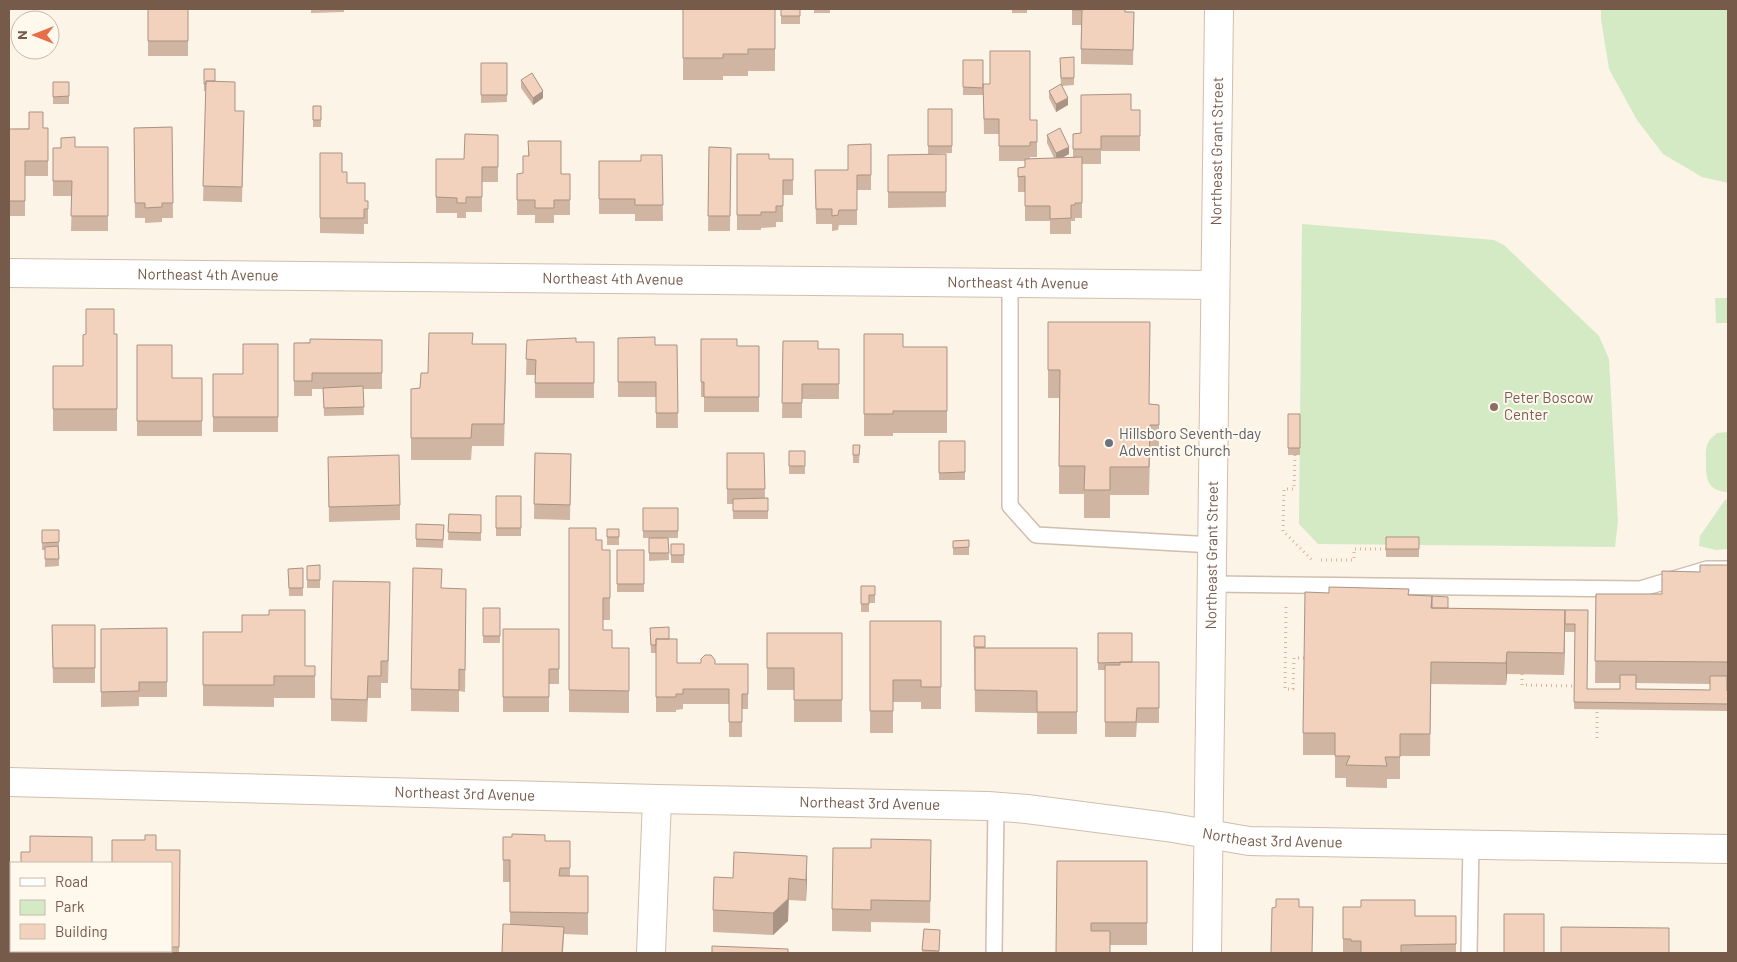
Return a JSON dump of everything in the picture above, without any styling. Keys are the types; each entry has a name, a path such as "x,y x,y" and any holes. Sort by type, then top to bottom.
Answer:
{"street":[{"name":"Northeast Grant Street","path":"1207,953 1219,9"},
{"name":"Northeast 4th Avenue","path":"9,273 1216,285"},
{"name":"Northeast 3rd Avenue","path":"9,782 996,807 1120,821 1249,841 1728,849"},
{"path":"650,953 657,799"}],"lane":[{"path":"1010,282 1010,506 1036,535 1213,545"},
{"path":"1212,584 1640,588 1707,568 1728,569"},
{"path":"994,953 996,807"},
{"path":"1469,953 1471,845"}],"path":[{"path":"1295,456 1294,489 1284,489 1283,532 1312,560 1354,560 1354,549 1386,549"},
{"path":"1286,601 1285,689 1293,689 1294,658 1305,658"},
{"path":"1522,674 1522,686 1574,686"},
{"path":"1596,738 1597,703"}],"green space":[{"path":"1601,9 1728,9 1728,183 1702,177 1663,154 1637,120 1609,69"},
{"path":"1302,224 1494,240 1504,245 1599,336 1609,359 1618,521 1615,547 1318,544 1299,524"},
{"path":"1715,298 1728,298 1728,323 1716,323"},
{"path":"1728,432 1728,492 1716,489 1709,483 1706,474 1706,449 1712,437 1717,433"},
{"path":"1728,499 1728,549 1716,550 1699,546 1700,536 1725,500"}],"building":[{"path":"148,9 188,9 188,41 148,41"},
{"path":"683,9 775,9 775,49 748,49 748,54 723,54 723,58 683,58"},
{"path":"781,9 800,9 800,16 781,16"},
{"path":"1072,9 1125,9 1125,12 1134,12 1133,50 1081,49 1082,10"},
{"path":"990,51 1030,51 1030,120 1037,120 1037,142 1030,142 1030,146 999,146 999,119 984,119 983,84 990,84"},
{"path":"1074,57 1074,78 1061,78 1060,58"},
{"path":"963,60 983,60 983,88 963,87"},
{"path":"481,63 507,63 507,95 481,95"},
{"path":"204,69 215,69 215,81 206,81 206,84 204,84"},
{"path":"532,73 543,91 533,98 521,80"},
{"path":"206,81 235,82 235,111 244,111 242,187 203,186"},
{"path":"53,82 69,82 69,96 53,97"},
{"path":"1061,84 1068,98 1056,104 1049,91"},
{"path":"1131,94 1131,110 1140,110 1140,136 1101,136 1101,149 1073,149 1073,134 1081,133 1081,95"},
{"path":"313,106 321,106 321,120 313,120"},
{"path":"928,109 952,109 952,146 928,146"},
{"path":"29,112 43,112 43,128 48,128 48,161 25,161 25,201 9,201 9,129 29,129"},
{"path":"172,127 173,203 162,203 162,207 145,208 145,203 135,203 134,128"},
{"path":"1060,128 1069,147 1056,153 1047,135"},
{"path":"465,134 498,135 498,167 482,167 482,197 466,197 466,203 457,203 457,198 436,197 436,159 464,159"},
{"path":"75,137 75,147 108,147 108,216 71,216 72,181 53,181 53,148 61,148 61,138"},
{"path":"528,141 561,141 561,174 570,174 570,200 554,200 554,208 535,208 535,200 517,200 517,174 523,173 523,156 529,156"},
{"path":"871,144 871,175 857,175 857,210 839,210 838,215 832,216 832,209 816,209 815,170 848,170 848,145"},
{"path":"709,147 731,148 730,216 708,216"},
{"path":"320,153 342,153 342,172 347,172 347,183 365,183 365,201 368,201 368,209 364,209 364,218 320,218"},
{"path":"737,154 769,154 769,159 793,159 793,180 783,180 783,206 776,206 776,212 761,212 761,215 737,215"},
{"path":"946,154 946,192 888,192 888,155"},
{"path":"641,155 662,155 663,205 635,205 635,199 599,199 599,161 641,161"},
{"path":"1082,157 1082,203 1071,205 1071,218 1050,219 1050,206 1025,206 1025,176 1018,177 1018,168 1025,167 1025,159"},
{"path":"86,309 114,309 114,334 117,334 117,409 53,409 53,366 83,366 83,335 86,334"},
{"name":"Hillsboro Seventh-day Adventist Church","path":"1048,322 1150,322 1149,404 1159,405 1159,425 1150,425 1149,467 1110,467 1110,490 1084,490 1085,466 1059,466 1060,370 1048,370"},
{"path":"429,333 473,333 472,344 506,344 504,424 472,424 471,438 411,438 411,389 420,388 421,373 428,373"},
{"path":"864,334 903,334 903,347 947,347 947,411 893,411 893,414 864,414"},
{"path":"655,337 655,345 677,345 678,413 656,413 656,382 618,382 618,338"},
{"path":"576,338 576,342 594,342 594,383 535,383 536,360 526,359 527,340"},
{"path":"310,339 382,340 382,373 312,373 312,381 294,381 294,343 310,343"},
{"path":"701,339 737,339 737,346 759,346 759,397 704,397 704,382 701,382"},
{"path":"783,341 818,341 818,349 839,349 839,384 802,384 802,403 782,403"},
{"path":"243,344 278,344 278,417 213,417 213,374 243,374"},
{"path":"137,345 172,345 172,378 202,378 202,421 137,421"},
{"path":"363,386 364,407 324,408 323,388"},
{"path":"1288,414 1300,414 1300,448 1288,448"},
{"path":"939,441 965,441 965,472 939,473"},
{"path":"853,445 860,445 859,455 853,455"},
{"path":"789,451 805,451 805,466 789,466"},
{"path":"535,453 571,454 570,505 534,504"},
{"path":"727,453 764,453 765,489 727,489"},
{"path":"399,455 400,505 329,507 328,457"},
{"path":"496,496 521,496 521,528 496,528"},
{"path":"768,498 768,511 733,511 733,499"},
{"path":"643,508 678,508 678,531 643,531"},
{"path":"449,514 481,515 481,533 448,532"},
{"path":"416,524 444,525 443,540 416,539"},
{"path":"569,528 596,528 596,540 602,540 602,550 610,550 610,598 603,598 603,630 612,630 612,648 629,648 629,691 569,690"},
{"path":"607,529 619,529 619,537 607,537"},
{"path":"42,530 59,530 59,542 42,543"},
{"path":"1386,537 1419,537 1419,549 1386,549"},
{"path":"649,538 668,538 669,553 649,553"},
{"path":"969,540 969,547 953,548 953,541"},
{"path":"671,544 684,544 684,555 671,555"},
{"path":"58,546 59,559 45,559 45,547"},
{"path":"617,550 644,550 644,584 617,584"},
{"path":"320,565 320,580 307,580 307,566"},
{"path":"1700,565 1728,565 1728,662 1595,661 1596,594 1662,594 1662,571 1700,572"},
{"path":"303,568 303,588 289,588 288,569"},
{"path":"413,568 442,569 441,588 466,589 465,670 459,669 459,690 411,689"},
{"path":"333,581 390,582 388,661 381,661 381,676 368,676 367,700 331,699"},
{"path":"861,586 875,586 875,595 869,595 869,604 861,604"},
{"path":"1329,587 1409,589 1408,595 1432,596 1431,608 1565,610 1564,653 1507,652 1506,663 1431,662 1430,734 1400,734 1400,757 1385,757 1387,766 1346,765 1350,756 1335,756 1335,733 1303,733 1305,592 1329,593"},
{"path":"1432,596 1448,597 1448,608 1432,608"},
{"path":"483,608 500,608 500,636 483,636"},
{"path":"269,610 305,610 305,666 315,666 315,676 274,676 274,685 203,685 203,632 242,632 242,615 269,615"},
{"path":"1565,610 1588,610 1587,689 1620,689 1620,675 1636,675 1636,689 1710,690 1710,676 1727,676 1728,704 1574,702 1575,624 1565,624"},
{"path":"870,621 941,621 941,687 921,687 921,680 893,680 893,711 870,711"},
{"path":"52,625 95,625 95,668 53,668"},
{"path":"669,627 669,639 656,639 656,645 651,645 650,628"},
{"path":"167,628 167,682 139,682 139,691 101,692 101,629"},
{"path":"503,629 559,629 559,669 549,669 549,697 503,697"},
{"path":"767,633 842,633 842,700 794,700 794,668 767,668"},
{"path":"1098,633 1132,633 1132,662 1098,663"},
{"path":"974,636 985,636 985,647 974,647"},
{"path":"656,639 677,639 677,663 701,663 701,659 705,655 711,655 715,660 715,664 748,664 748,694 742,694 742,722 729,722 729,689 683,689 683,694 676,694 676,697 656,697"},
{"path":"975,648 1077,648 1077,712 1037,712 1037,691 975,690"},
{"path":"1120,662 1159,662 1159,708 1137,708 1136,722 1105,722 1105,665 1120,665"},
{"path":"512,834 545,835 545,841 570,841 570,868 560,868 559,876 588,876 588,913 510,912 510,860 503,860 503,837 512,837"},
{"path":"145,835 156,835 156,850 180,850 179,947 172,947 172,862 112,862 112,840 145,840"},
{"path":"30,836 92,837 92,862 21,862 21,852 30,852"},
{"path":"871,839 931,840 930,901 871,900 871,910 832,909 833,848 871,848"},
{"path":"734,852 807,856 806,880 789,878 788,899 773,913 713,910 714,877 733,878"},
{"path":"1057,861 1147,861 1147,923 1091,923 1091,931 1110,931 1110,953 1056,953"},
{"path":"1276,899 1299,899 1299,907 1313,907 1312,953 1271,953 1272,908 1276,907"},
{"path":"1361,900 1415,900 1415,916 1456,916 1456,944 1401,945 1401,953 1361,953 1361,941 1343,939 1343,907 1361,907"},
{"path":"1504,914 1544,914 1544,953 1504,953"},
{"path":"503,924 564,927 562,953 502,953"},
{"path":"1561,927 1669,928 1669,953 1561,953"},
{"path":"924,929 940,930 939,951 922,950"},
{"path":"712,946 788,949 788,953 712,953"},
{"path":"19,952 90,952 90,953"}],"place":[{"name":"Peter Boscow Center","path":"1494,407"},
{"name":"Hillsboro Seventh-day Adventist Church","path":"1109,443"}]}
